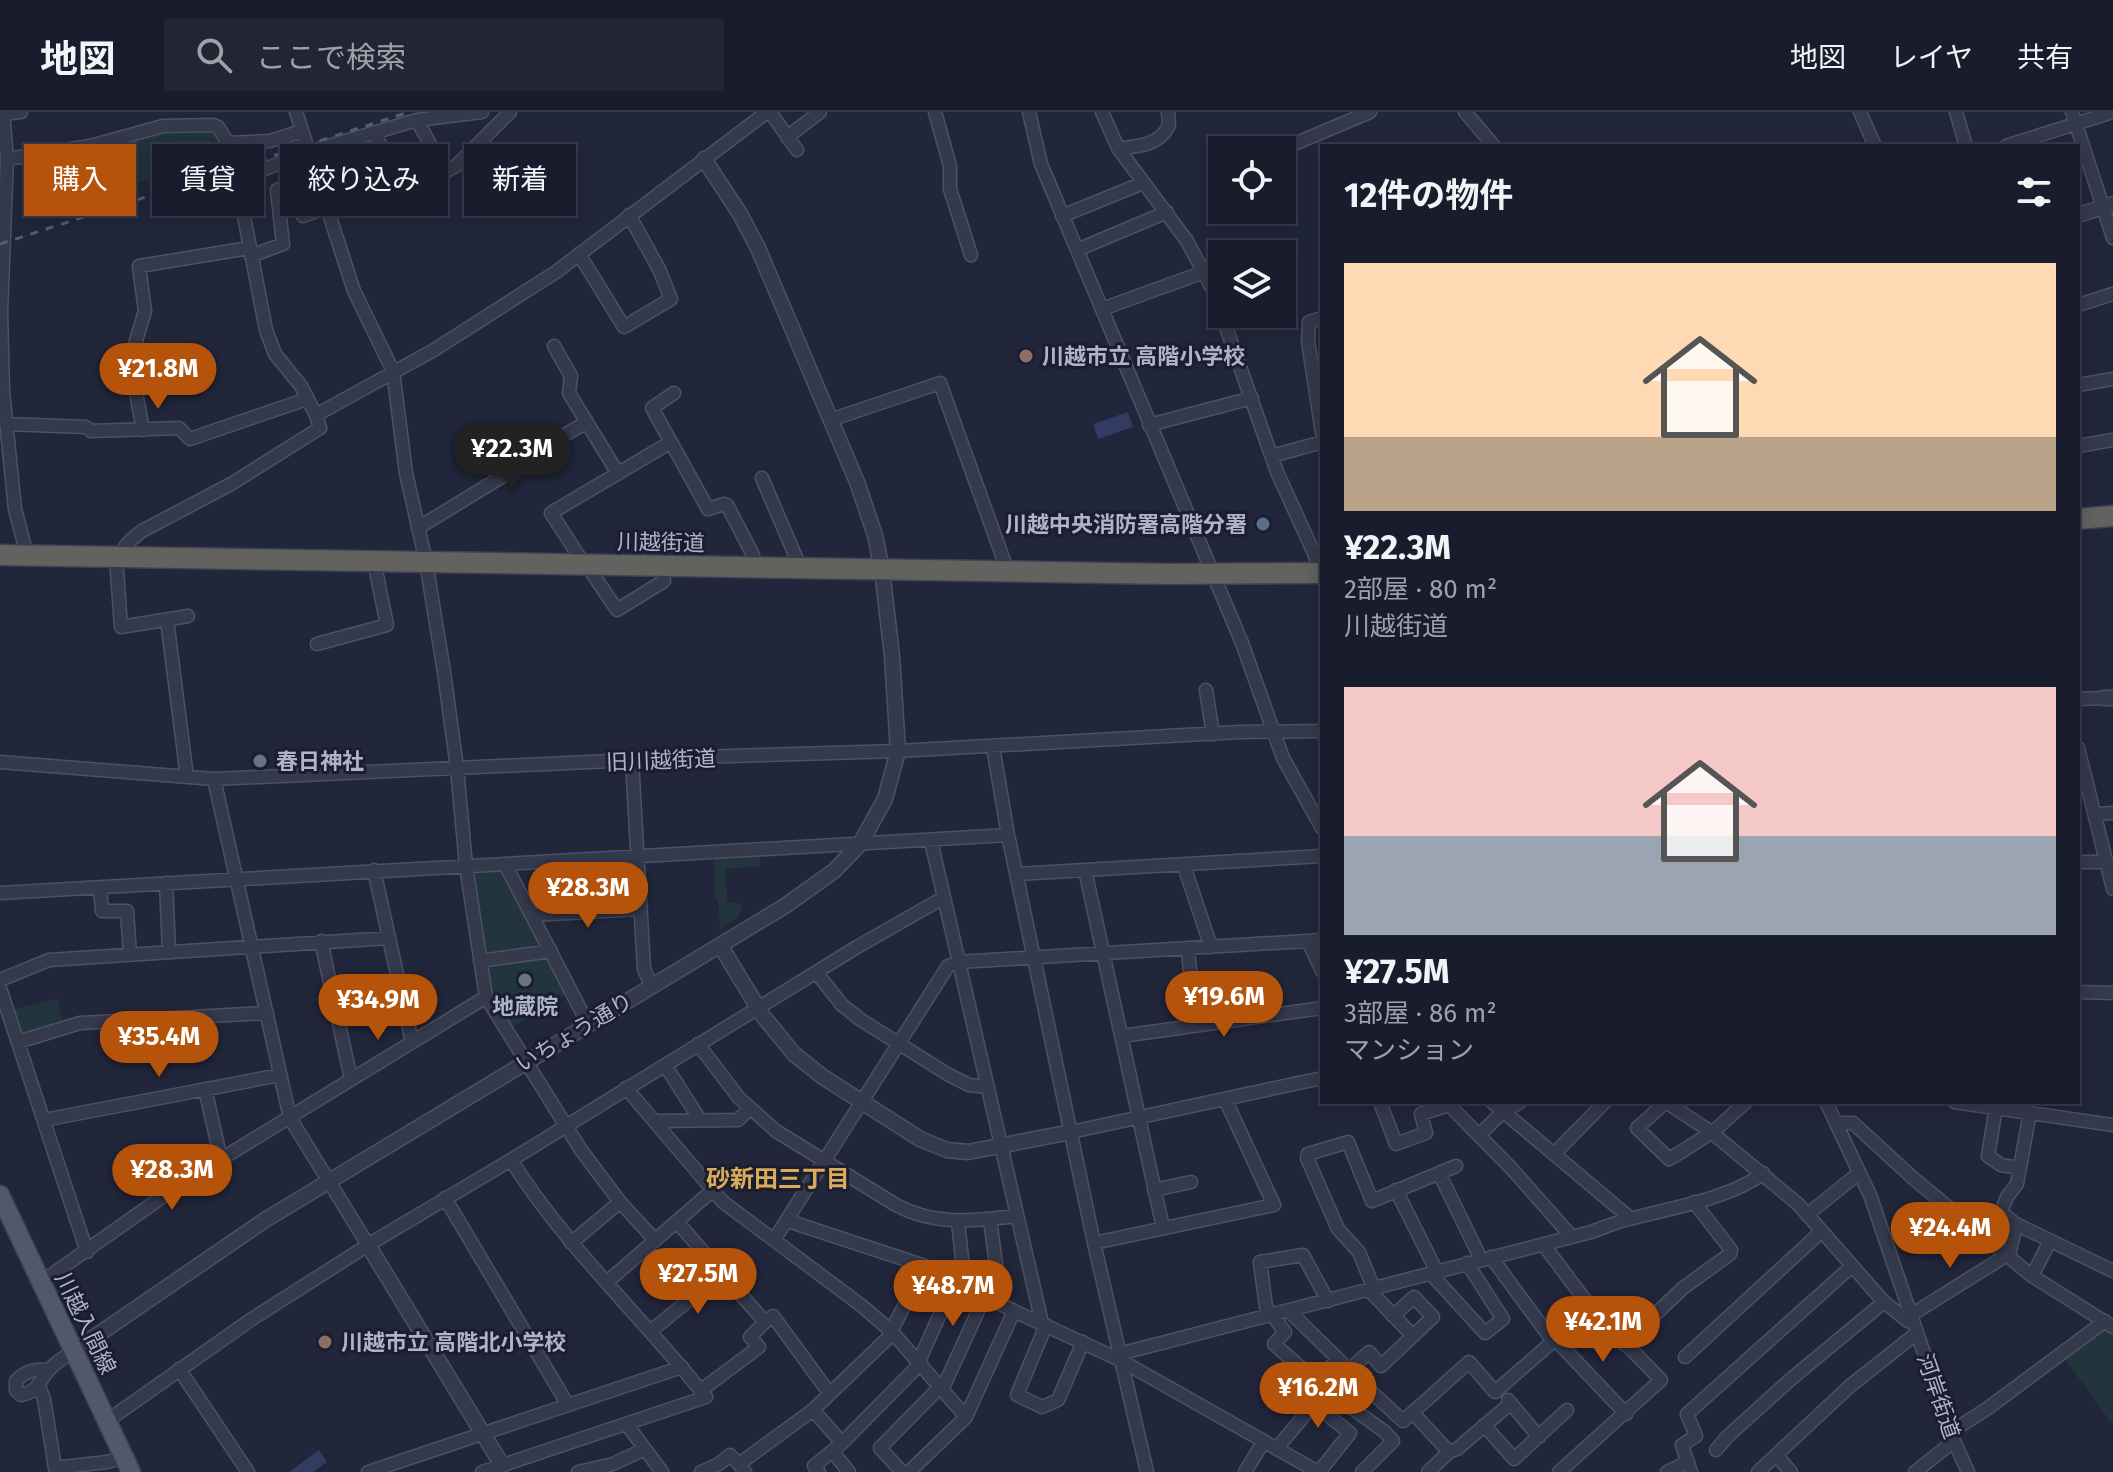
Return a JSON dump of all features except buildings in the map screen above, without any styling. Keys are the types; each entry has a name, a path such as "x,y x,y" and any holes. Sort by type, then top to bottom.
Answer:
{"highway":[{"path":"2080,519 2113,516"},
{"name":"川越街道","path":"0,555 1213,575 1320,573"}],"main road":[{"name":"川越入間線","path":"0,1195 107,1421 118,1466"}],"street":[{"path":"21,112 3,113 7,159 1,312 4,418 15,509 27,555"},
{"path":"296,112 306,144"},
{"path":"336,144 417,120 482,112"},
{"path":"448,170 510,112"},
{"path":"316,415 492,315 579,254 768,112 797,150"},
{"path":"935,112 950,166 950,189 971,255"},
{"path":"1029,112 1041,164 1213,575 1283,758 1320,824"},
{"path":"1102,112 1118,148 1187,241 1213,290 1272,456 1318,551"},
{"path":"1118,148 1142,147 1162,135 1169,125 1168,112"},
{"path":"1296,143 1370,112"},
{"path":"1465,112 1492,144"},
{"path":"1956,112 1965,144"},
{"path":"2011,144 2074,118 2113,112"},
{"path":"1862,113 1874,144"},
{"path":"787,137 825,115"},
{"path":"2074,118 2108,206 2113,238"},
{"path":"417,120 430,144"},
{"path":"7,159 90,146 163,126 213,125 218,127 228,143 270,141 302,131"},
{"path":"375,133 380,144"},
{"name":"いちょう通り","path":"47,1370 30,1370 19,1378 15,1386 21,1395 39,1386 47,1370 265,1220 817,883 834,871 860,844 885,799 898,751 892,656 875,535 857,482 758,248 704,159"},
{"path":"188,616 121,627 118,557 123,549 142,531 231,484 320,428 301,386 275,354 266,330 237,180 280,163"},
{"path":"1062,216 1143,183"},
{"path":"143,430 137,398 135,344 145,311 138,267 250,252 283,244 277,190 280,189"},
{"path":"2080,214 2108,206"},
{"path":"1077,250 1167,212"},
{"path":"579,254 624,327 671,299 659,269 629,215"},
{"path":"328,216 354,291 393,371 406,473 426,562 457,768 466,866 486,997 566,1125 620,1202 655,1240"},
{"path":"1102,309 1204,272"},
{"path":"2080,304 2113,294"},
{"path":"1320,319 1309,322 1308,341 1320,412"},
{"path":"554,346 571,376 569,393 617,472"},
{"path":"2080,385 2113,379"},
{"path":"830,420 940,383 1008,572"},
{"path":"674,393 652,408 708,509 727,505 753,555 754,568"},
{"path":"1149,425 1252,398"},
{"path":"4,418 86,427 91,431 179,428 190,439 307,399"},
{"path":"418,528 503,476 514,464 587,422"},
{"path":"2080,446 2113,440"},
{"path":"664,581 617,610 550,514 671,442"},
{"path":"1272,456 1320,443"},
{"path":"762,478 801,569"},
{"path":"317,644 387,625 374,561"},
{"path":"167,620 187,777"},
{"path":"1206,690 1213,734"},
{"path":"2080,699 2109,698"},
{"name":"旧川越街道","path":"0,762 214,779 993,747 1274,730 1320,731"},
{"path":"993,747 1008,835 1094,1243 1147,1472"},
{"path":"2080,755 2113,889"},
{"path":"632,761 644,969 651,985"},
{"path":"214,779 290,1118 502,1465"},
{"path":"2096,814 2113,813"},
{"path":"0,893 1008,835"},
{"path":"931,841 1016,1216 1044,1324 1017,1395 1042,1407 1058,1400 1083,1342"},
{"path":"1017,874 1320,856"},
{"path":"2080,862 2108,862"},
{"path":"505,864 588,1024"},
{"path":"1184,866 1211,947"},
{"path":"374,870 412,1042"},
{"path":"1085,870 1163,1228"},
{"path":"166,883 169,951"},
{"path":"100,887 102,911 127,911 130,954"},
{"path":"107,1421 179,1369 368,1245 943,898"},
{"path":"533,915 641,909"},
{"path":"0,980 49,960 389,938"},
{"path":"321,941 351,1079"},
{"path":"774,1240 948,966 958,962 1315,941 1320,962"},
{"path":"720,945 758,1009 794,1054 823,1077 932,1145 959,1151 1002,1147 1320,1078"},
{"path":"1188,949 1195,1025"},
{"path":"480,961 551,951"},
{"path":"816,972 850,1012 957,1079 969,1085 988,1087"},
{"path":"0,988 87,1252"},
{"path":"2080,992 2113,993"},
{"path":"40,1283 182,1183 486,997"},
{"path":"1122,1036 1320,1008"},
{"path":"18,1042 80,1023 267,1013"},
{"path":"698,1044 729,1087 776,1131 903,1208 958,1222 1016,1216"},
{"path":"665,1065 700,1120"},
{"path":"44,1120 280,1075"},
{"path":"626,1088 723,1202 892,1332 966,1417"},
{"path":"205,1089 221,1159"},
{"path":"1094,1243 1274,1205 1225,1099"},
{"path":"1381,1104 1394,1143 1426,1133 1421,1114 1446,1104 1479,1135 1571,1236"},
{"path":"1494,1104 1630,1218"},
{"path":"1479,1135 1503,1112 1517,1104"},
{"path":"1554,1154 1603,1104"},
{"path":"1664,1104 1637,1127 1669,1159 1711,1132 1744,1104"},
{"path":"1674,1104 1798,1204 1884,1302 1895,1313 1913,1323"},
{"name":"河岸街道","path":"1827,1104 1884,1232 1913,1323 1968,1472"},
{"path":"1976,1104 2113,1125"},
{"path":"2056,1116 2058,1104"},
{"path":"1998,1106 1988,1156 2001,1165 2020,1168"},
{"path":"655,1121 738,1120 750,1108"},
{"path":"2030,1112 2017,1184 2001,1212 2016,1224 2113,1271"},
{"path":"1838,1123 1853,1123 1914,1179 2032,1276 2109,1324 1998,1401 1915,1472"},
{"path":"1413,1336 1371,1289 1359,1252 1338,1229 1307,1158 1308,1154 1348,1142 1372,1201 1456,1166"},
{"path":"482,1472 706,1397 571,1243 534,1197 511,1160"},
{"path":"1439,1173 1486,1258 1553,1339 1626,1414"},
{"path":"1120,1357 1694,1202 1753,1181 1763,1173"},
{"path":"1807,1215 1859,1173"},
{"path":"1154,1190 1191,1182"},
{"path":"607,1282 713,1190"},
{"path":"1396,1190 1434,1273 1485,1333 1503,1319 1467,1263"},
{"path":"445,1198 568,1405"},
{"path":"571,1243 620,1202"},
{"path":"1624,1344 1683,1288 1730,1254 1731,1250 1694,1202"},
{"path":"990,1219 1001,1303"},
{"path":"788,1221 925,1266 1014,1311 1120,1357 1311,1470 1350,1433 1314,1404 1277,1448"},
{"path":"677,1222 765,1322"},
{"path":"819,1472 814,1466 837,1447 920,1362 960,1283 958,1222"},
{"path":"1758,1472 1913,1323 2008,1256 2016,1224"},
{"path":"1685,1357 1822,1231"},
{"path":"2032,1276 2050,1241"},
{"path":"1543,1244 1591,1308 1661,1380 1559,1472"},
{"path":"1328,1301 1303,1255 1260,1262 1266,1307 1285,1332 1274,1344 1314,1381 1338,1359"},
{"path":"701,1472 730,1455 742,1468 861,1366 892,1332 925,1266"},
{"path":"1667,1472 1689,1467 1682,1445 1696,1436 1687,1414 1851,1267"},
{"path":"651,1331 722,1273"},
{"path":"902,1472 880,1448 941,1388 985,1296"},
{"path":"1289,1311 1349,1370 1369,1352 1381,1366 1433,1317 1414,1297 1393,1316"},
{"path":"1716,1450 1791,1379 1884,1302"},
{"path":"1362,1472 1393,1441 1345,1401 1362,1383 1403,1421 1469,1362 1495,1392 1591,1308"},
{"path":"909,1472 966,1417 1014,1311"},
{"path":"700,1391 759,1347 750,1337 773,1316 830,1394"},
{"path":"368,1472 682,1367"},
{"path":"179,1369 248,1472"},
{"path":"39,1386 44,1399 55,1468 118,1466"},
{"path":"1498,1389 1539,1437"},
{"path":"1428,1472 1511,1403"},
{"path":"813,1410 849,1472"},
{"path":"1484,1425 1514,1459 1567,1410"},
{"path":"1414,1414 1449,1452"},
{"path":"627,1425 662,1472"},
{"path":"1245,1472 1264,1441"},
{"path":"578,1472 613,1464 645,1449"},
{"path":"1776,1455 1791,1472"}],"shaded area":[{"path":"213,128 222,144 152,144 152,178 136,183 136,144 114,144 149,133"},
{"path":"760,853 760,866 726,869 727,903 740,903 743,909 738,918 720,929 713,856"},
{"path":"504,868 542,948 486,955 473,873 476,870"},
{"path":"547,954 567,994 513,1027 491,995 487,965"},
{"path":"57,998 63,1023 21,1035 12,1010"},
{"path":"2101,1328 2113,1332 2113,1425 2063,1357"}],"water":[{"path":"1128,412 1133,427 1098,439 1093,424"},
{"path":"319,1450 327,1462 313,1472 289,1472"}],"railway":[{"path":"0,244 409,112"}],"place":[{"name":"川越市立 高階小学校","path":"1026,356"},
{"name":"川越中央消防署高階分署","path":"1263,524"},
{"name":"春日神社","path":"260,761"},
{"name":"地蔵院","path":"525,980"},
{"name":"川越市立 高階北小学校","path":"325,1342"}],"district":[{"name":"砂新田三丁目","path":"778,1179"}]}
